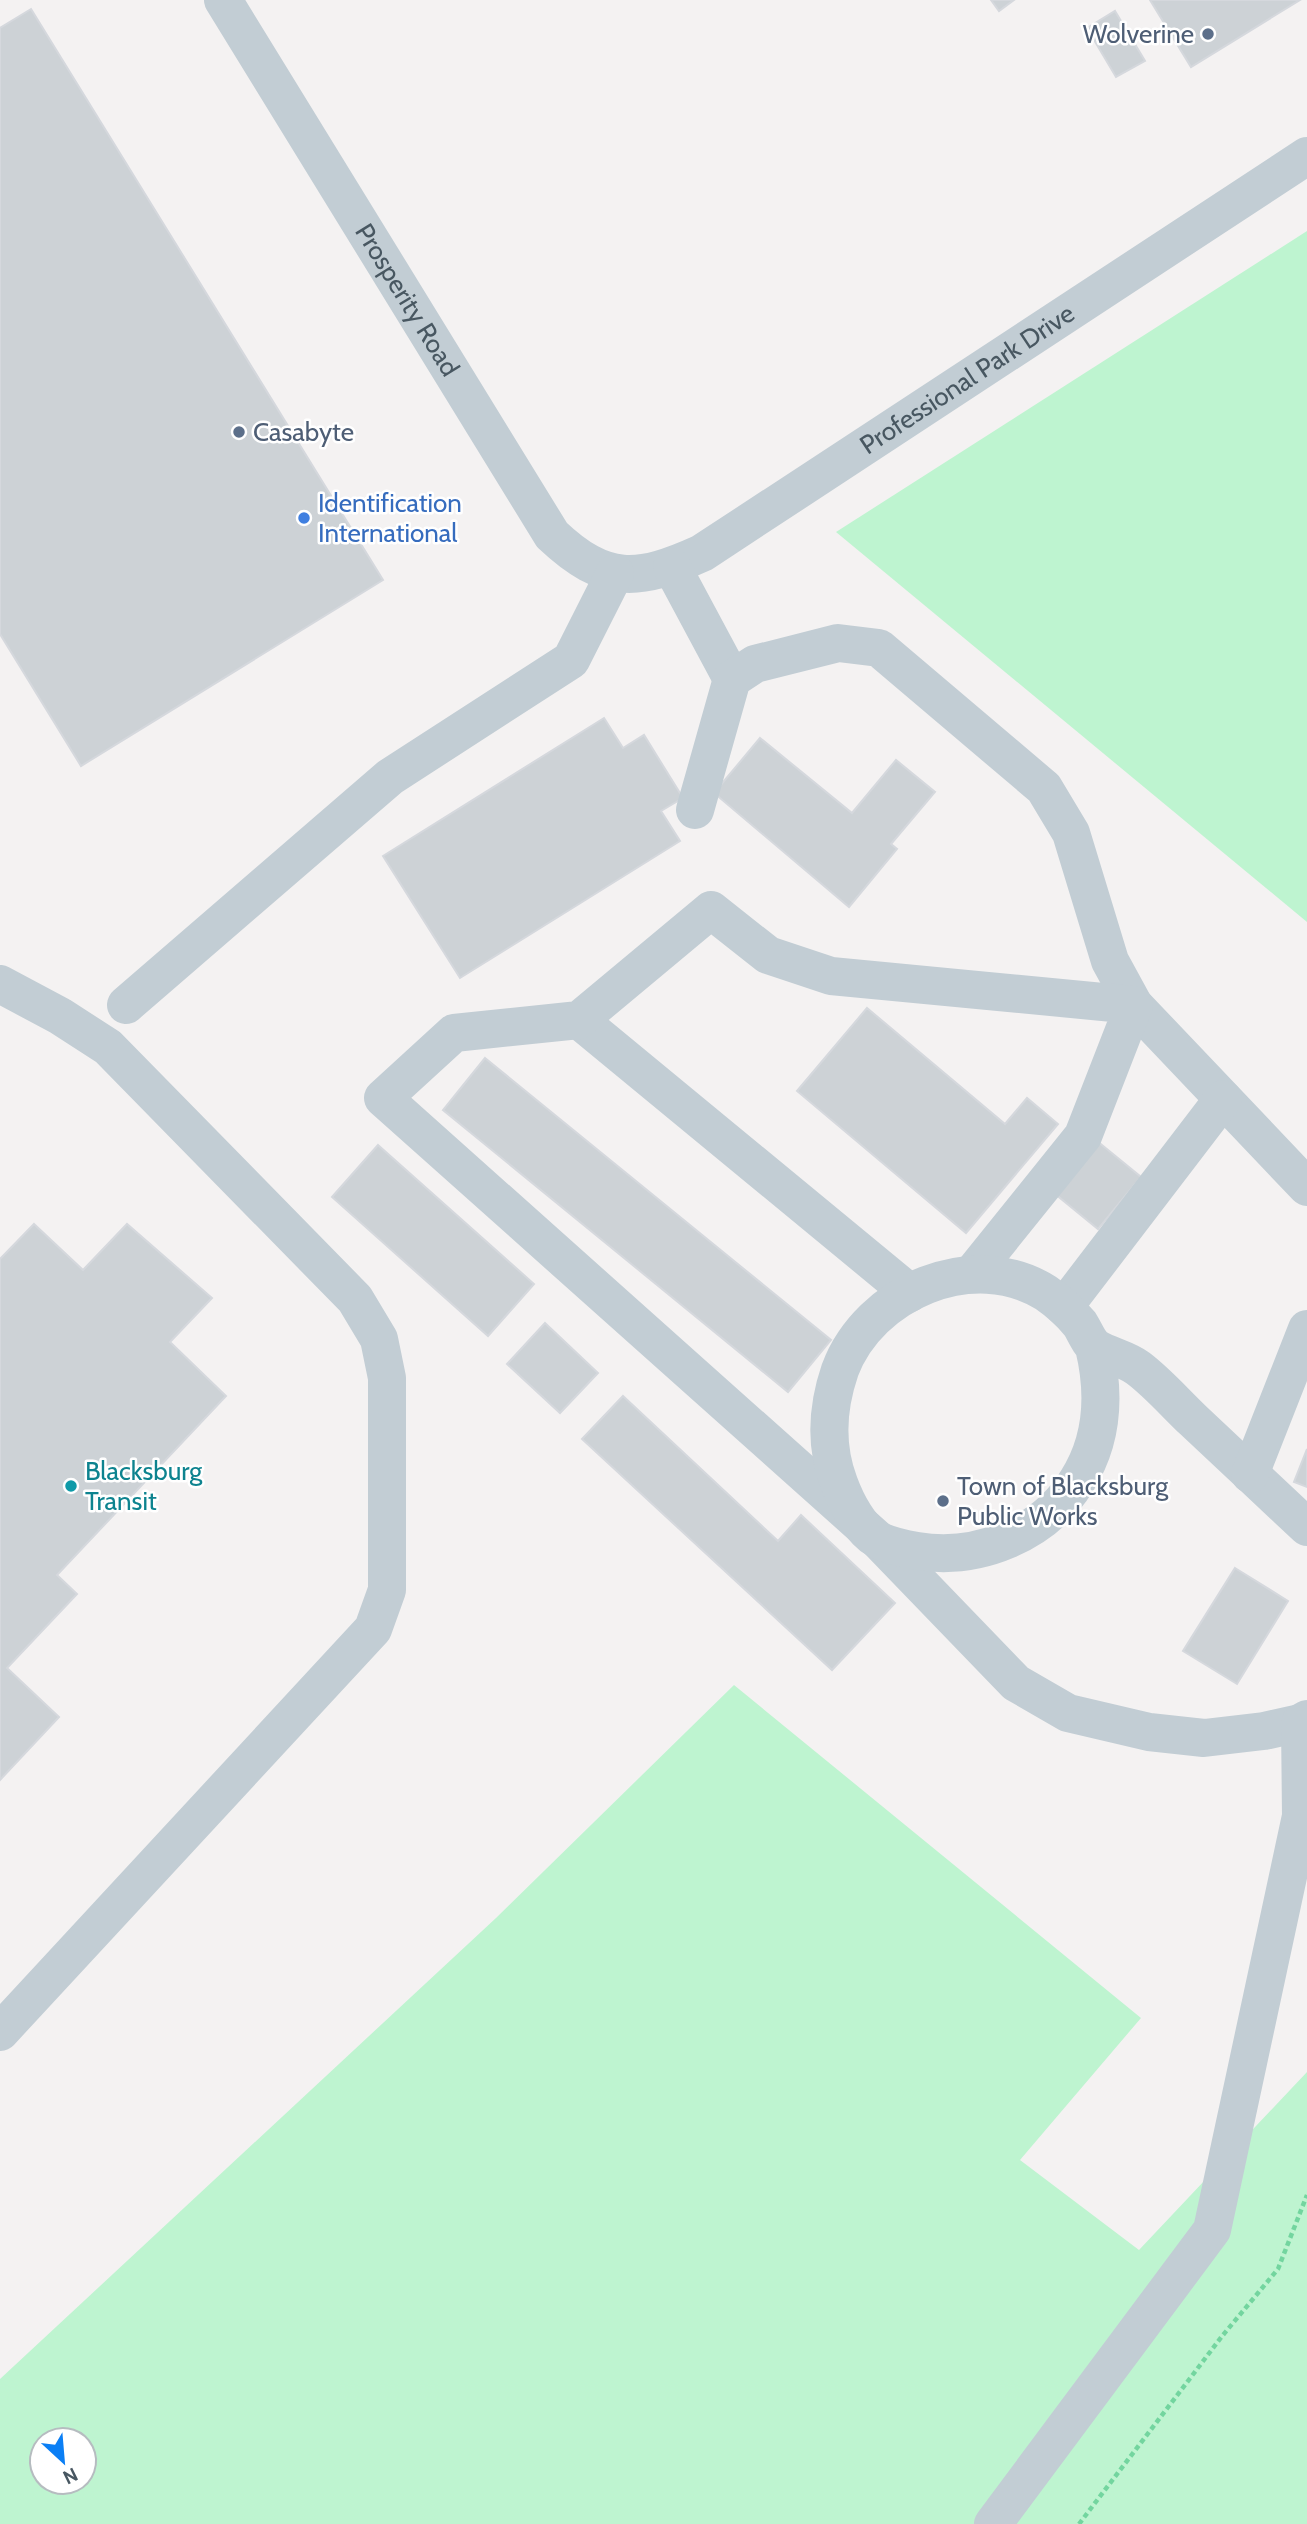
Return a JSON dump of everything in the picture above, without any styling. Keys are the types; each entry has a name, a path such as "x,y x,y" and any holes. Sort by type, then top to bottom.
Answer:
{"street":[{"name":"Prosperity Road","path":"223,0 552,535 571,553 590,565 615,573"},
{"name":"Professional Park Drive","path":"615,573 644,575 672,567 713,546 1307,156"},
{"path":"672,567 732,679"},
{"path":"126,1005 390,777 571,660 615,573"},
{"path":"695,810 732,679 755,664 838,643 879,648 1044,788 1071,833 1110,961 1134,1005 1307,1187"},
{"path":"993,2524 1212,2230 1301,1816 1303,1721 1264,1731 1204,1738 1149,1732 1068,1713 1016,1683 877,1539 858,1519 834,1469 829,1442 829,1414 839,1374 856,1341 890,1306 929,1283 950,1276 997,1275 1021,1281 1044,1292 1064,1307 1081,1325 1094,1347 1100,1374 1102,1402 1098,1429 1090,1456 1077,1481 1050,1512 1016,1536 989,1548 932,1554 903,1549 877,1539 383,1098 454,1032 579,1020 711,910 768,955 831,976 1134,1005"},
{"path":"0,984 60,1016 108,1047 355,1298 379,1339 387,1378 387,1590 373,1629 0,2032"},
{"path":"972,1274 1083,1136 1134,1005"},
{"path":"579,1020 910,1293"},
{"path":"1064,1307 1223,1099"},
{"path":"1250,1474 1307,1329"},
{"path":"1094,1347 1137,1367 1307,1527"}],"path":[{"path":"1079,2524 1223,2335 1278,2269 1307,2194"}],"green space":[{"path":"1307,231 1307,922 836,532"},
{"path":"734,1685 1141,2018 1020,2160 1139,2250 1307,2072 1307,2524 0,2524 0,2379 496,1918"}],"building":[{"path":"991,0 1014,0 999,11"},
{"name":"Wolverine","path":"1150,0 1300,0 1191,67"},
{"path":"31,9 383,580 81,766 0,634 0,28"},
{"path":"1115,11 1145,61 1116,77 1087,28"},
{"path":"604,718 623,748 644,735 683,798 661,811 680,841 460,978 383,856"},
{"path":"760,738 852,813 896,760 935,792 891,844 897,849 849,907 714,793"},
{"path":"867,1008 1005,1124 1027,1098 1058,1124 966,1233 797,1091"},
{"path":"485,1058 831,1340 788,1392 443,1110"},
{"path":"1097,1141 1141,1177 1098,1229 1054,1193"},
{"path":"378,1145 534,1284 488,1336 332,1197"},
{"name":"Blacksburg Transit","path":"34,1224 83,1270 127,1224 212,1298 170,1342 226,1396 57,1575 77,1594 7,1668 59,1717 0,1780 0,1259"},
{"path":"545,1323 598,1373 560,1413 507,1364"},
{"path":"623,1396 778,1541 801,1515 895,1603 832,1670 582,1439"},
{"path":"1307,1449 1307,1487 1294,1482"},
{"path":"1235,1568 1288,1601 1237,1684 1183,1651"}],"place":[{"name":"Wolverine","path":"1208,34"},
{"name":"Casabyte","path":"239,432"},
{"name":"Identification International","path":"304,518"},
{"name":"Blacksburg Transit","path":"71,1486"},
{"name":"Town of Blacksburg Public Works","path":"943,1501"}]}
